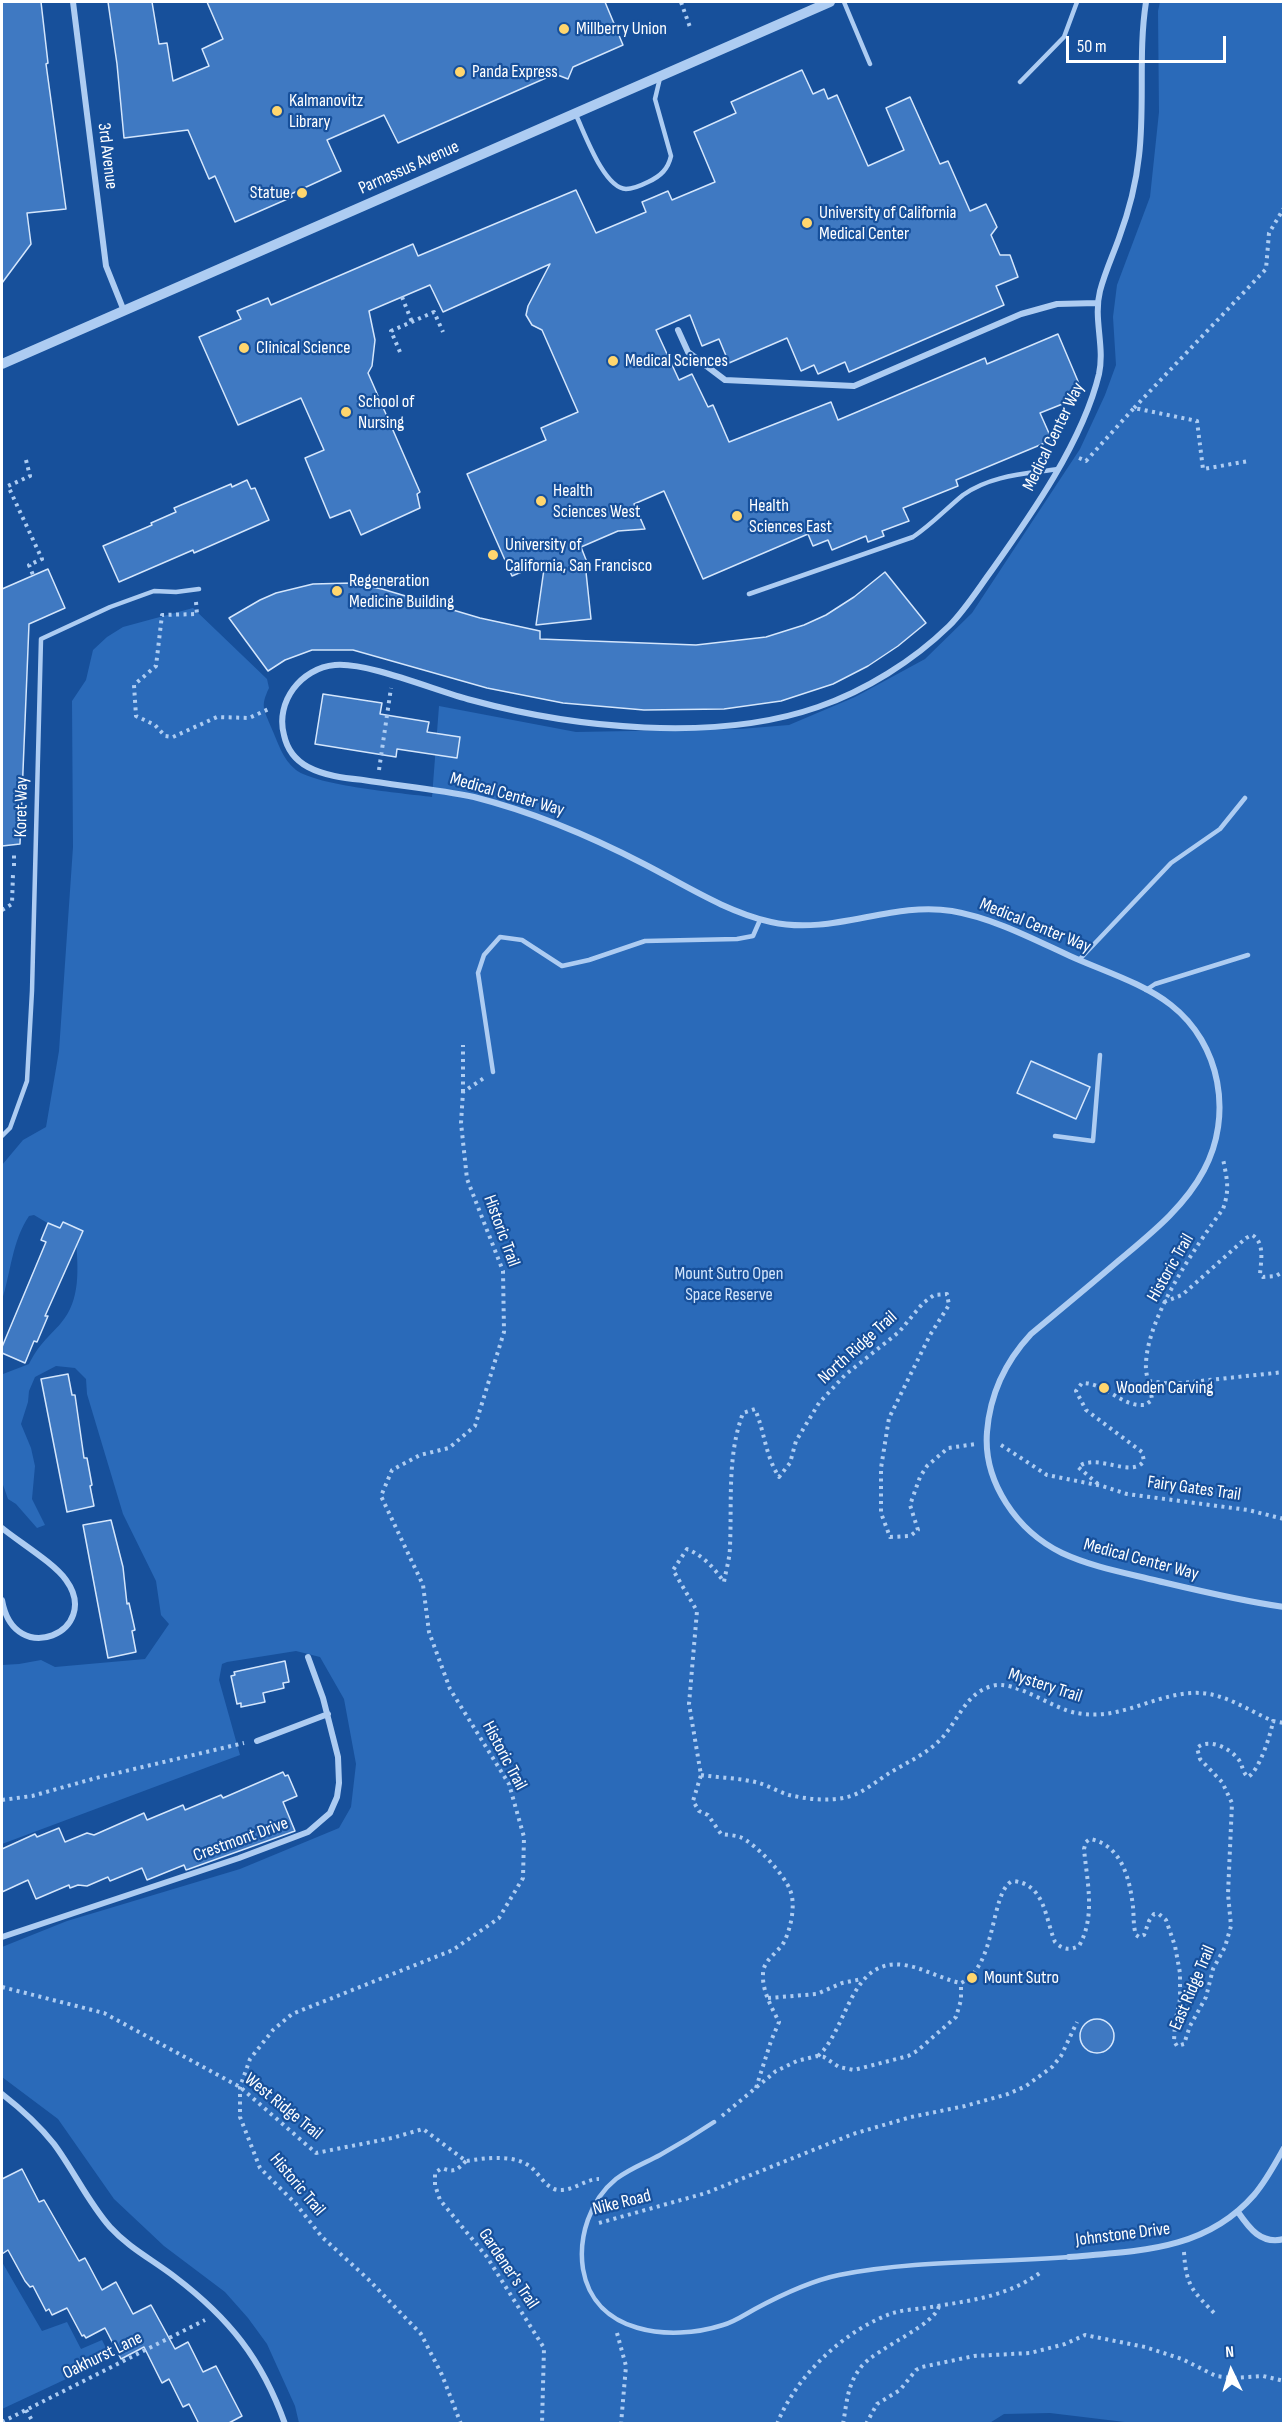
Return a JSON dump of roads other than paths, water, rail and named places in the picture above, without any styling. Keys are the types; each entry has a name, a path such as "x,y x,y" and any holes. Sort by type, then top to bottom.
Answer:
{"street":[{"name":"3rd Avenue","path":"73,2 106,266 124,311"},
{"name":"Parnassus Avenue","path":"2,364 830,2"},
{"name":"Medical Center Way","path":"1146,2 1143,29 1143,111 1135,185 1097,303 1101,365 1091,399 1067,452 1029,519 961,613 945,630 884,675 818,707 769,719 713,726 660,727 607,724 523,713 464,699 351,666 326,666 303,678 286,701 282,723 284,735 298,761 326,774 468,796 540,818 599,842 726,906 760,920 796,927 816,926 914,909 949,910 990,921 1146,990 1162,999 1186,1018 1197,1033 1218,1082 1220,1100 1218,1136 1212,1153 1196,1184 1171,1214 1031,1334 1017,1350 1005,1367 997,1386 987,1425 986,1443 992,1475 1000,1493 1026,1526 1042,1541 1060,1552 1102,1567 1224,1597 1284,1607"},
{"path":"678,330 688,352 725,380 854,386 1021,314 1057,304 1097,303"},
{"path":"2,1528 67,1581 75,1600 74,1612 62,1632 49,1638 35,1639 14,1628 8,1619 2,1600"},
{"name":"Crestmont Drive","path":"2,1937 239,1858 308,1832 330,1813 337,1797 339,1783 338,1757 328,1714 308,1657"},
{"path":"257,1742 328,1714"},
{"path":"2,2094 26,2114 53,2143 99,2212 120,2238 177,2278 217,2314 252,2352 265,2375 285,2424"},
{"name":"Johnstone Drive","path":"1069,2257 1142,2250 1183,2242 1219,2225 1238,2212 1256,2193 1284,2148"},
{"path":"1238,2212 1260,2237 1269,2240 1284,2239"}],"lane":[{"path":"844,2 870,64"},
{"path":"1020,82 1064,37 1077,2"},
{"path":"575,112 607,177 619,187 627,189 638,187 663,173 669,165 671,156 655,99 662,74"},
{"path":"749,594 913,537 966,494 998,478 1058,469"},
{"name":"Koret Way","path":"2,1136 10,1128 27,1081 33,991 41,639 110,607 154,591 196,589"},
{"path":"1079,960 1171,862 1220,829 1245,798"},
{"path":"493,1072 478,973 484,956 500,937 522,940 562,966 589,960 645,941 737,939 753,936 760,920"},
{"path":"1146,990 1155,984 1248,955"},
{"path":"1055,1136 1093,1141 1100,1055"},
{"name":"Nike Road","path":"714,2122 614,2181 601,2196 586,2226 582,2250 585,2276 598,2304 612,2317 631,2326 656,2332 696,2332 725,2325 790,2292 838,2276 932,2264 1069,2257"}],"place":[{"name":"Millberry Union","path":"564,29"},
{"name":"Panda Express","path":"460,72"},
{"name":"Kalmanovitz Library","path":"277,111"},
{"name":"Statue","path":"302,193"},
{"name":"University of California Medical Center","path":"807,223"},
{"name":"Clinical Science","path":"244,348"},
{"name":"Medical Sciences","path":"613,361"},
{"name":"School of Nursing","path":"346,412"},
{"name":"Health Sciences West","path":"541,501"},
{"name":"Health Sciences East","path":"737,516"},
{"name":"University of California, San Francisco","path":"493,555"},
{"name":"Regeneration Medicine Building","path":"337,591"},
{"name":"Wooden Carving","path":"1104,1388"},
{"name":"Mount Sutro","path":"972,1978"}],"park label":[{"name":"Mount Sutro Open Space Reserve","path":"729,1284"}]}
